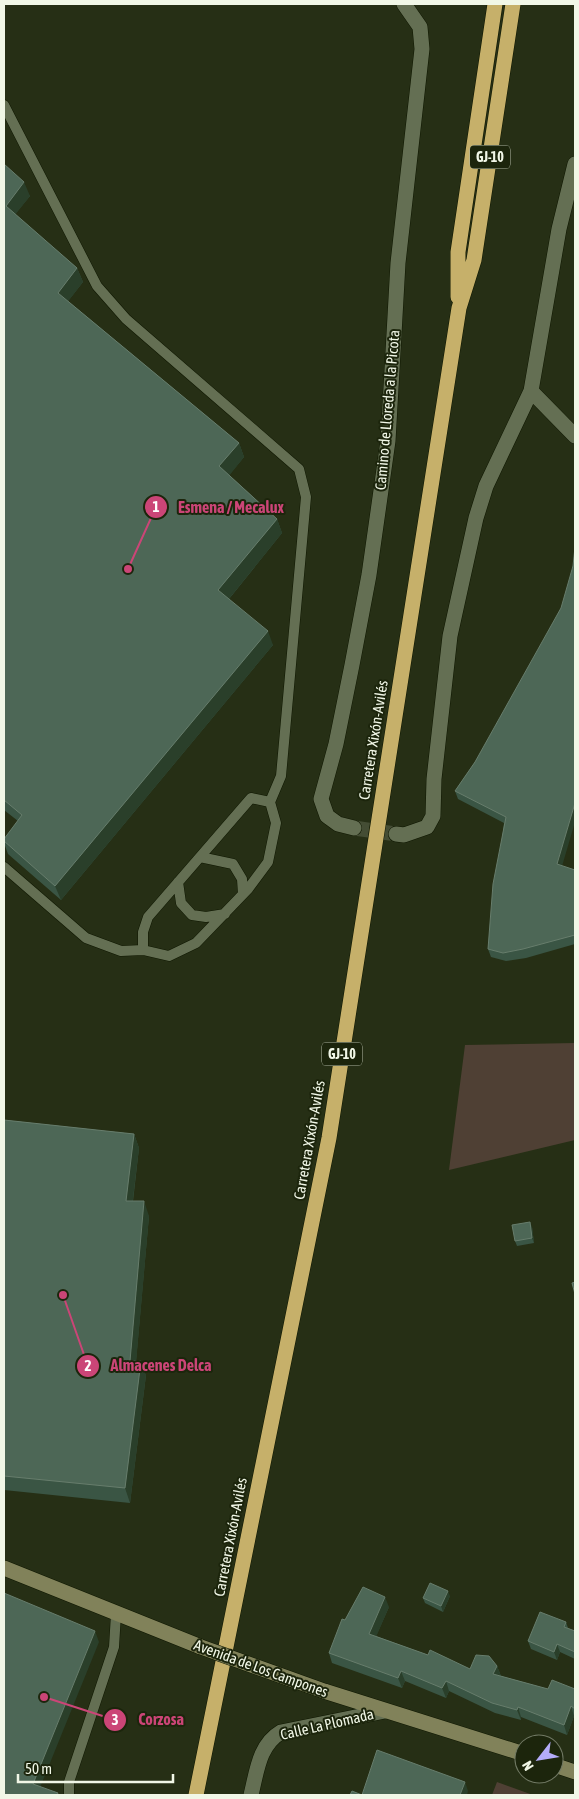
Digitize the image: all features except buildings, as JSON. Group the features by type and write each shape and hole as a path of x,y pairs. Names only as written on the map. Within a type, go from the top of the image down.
{"highway":[{"name":"GJ-10","path":"459,308 458,252 495,4"},
{"name":"GJ-10","path":"459,308 474,260 513,4"},
{"name":"Carretera Xixón-Avilés","path":"196,1795 328,1138 459,308"}],"street":[{"name":"Camino de Lloreda a la Picota","path":"354,828 338,824 327,816 321,798 336,744 369,575 388,441 398,263 422,49 420,27 404,4"},
{"path":"396,834 404,835 427,827 433,816 434,779 450,636 476,518 486,486 531,390 558,229 575,164"},
{"path":"531,390 575,436"},
{"name":"Avenida de Los Campones","path":"4,1568 201,1647 384,1711 514,1751"},
{"name":"Calle La Plomada","path":"251,1795 261,1754 270,1738 282,1732 342,1722 384,1711"}],"lane":[{"path":"4,105 97,286 126,319 299,469 306,497 280,776 270,802 276,823 268,862 244,894 196,943 169,956 143,950 121,951 86,938 4,866"},
{"path":"143,950 143,932 148,917 178,882 251,798 270,802"},
{"path":"200,857 233,864 242,879 244,894"},
{"path":"178,882 181,903 192,915 206,917 225,914"},
{"path":"69,1795 69,1782 114,1647 116,1614"}],"shaded area":[{"path":"575,1043 575,1140 449,1170 465,1045"},
{"path":"497,1782 533,1795 492,1795"}],"tunnel":[{"path":"354,828 396,834"}],"place":[{"name":"Esmena / Mecalux","path":"128,569"},
{"name":"Almacenes Delca","path":"63,1295"},
{"name":"Corzosa","path":"44,1697"}]}
